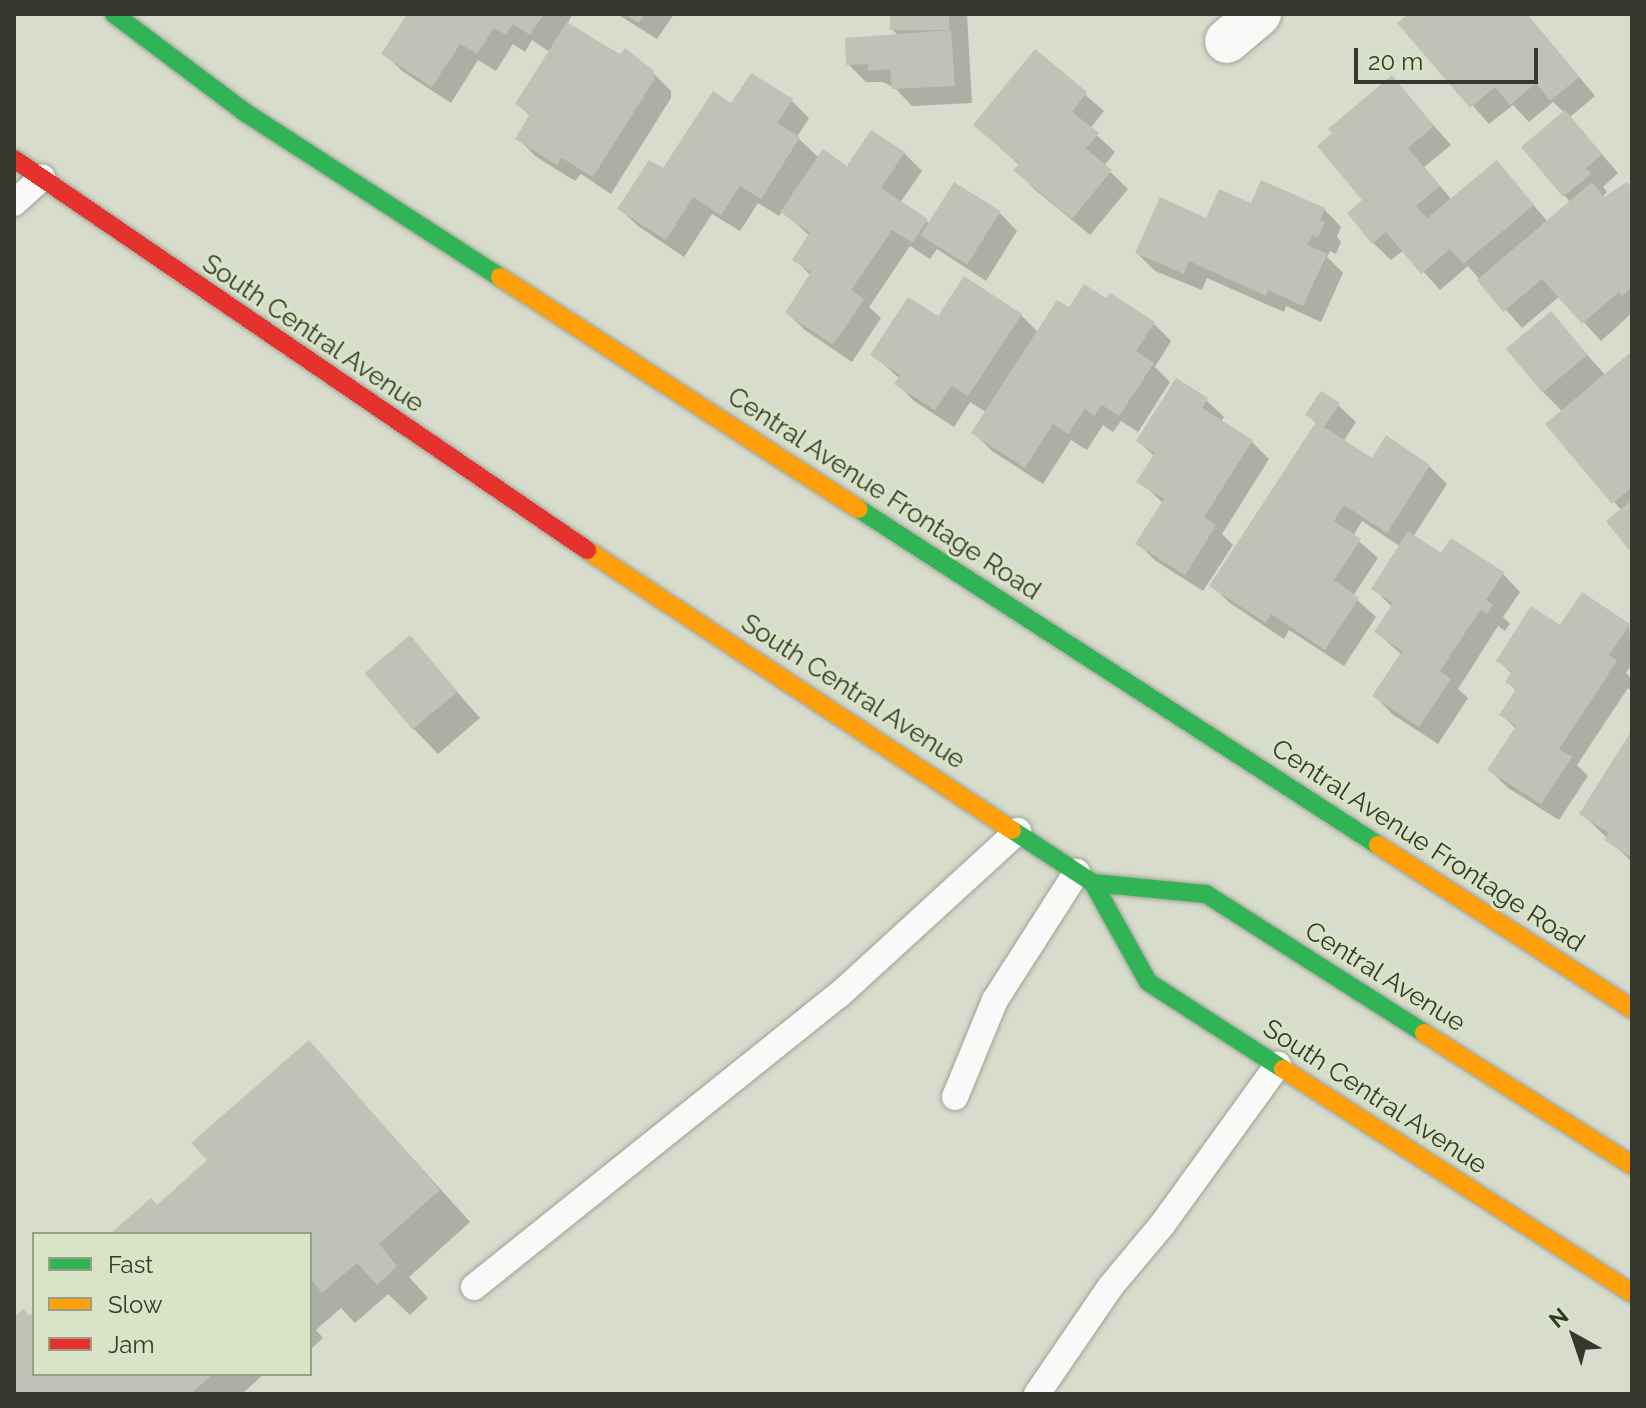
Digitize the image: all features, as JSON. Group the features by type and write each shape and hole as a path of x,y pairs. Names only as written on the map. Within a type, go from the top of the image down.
{"main road":[{"name":"Central Avenue Frontage Road","path":"114,14 243,111 1632,1009"},
{"name":"South Central Avenue","path":"14,159 501,493 1085,877 1148,982 1632,1293"},
{"name":"Central Avenue","path":"1085,877 1206,894 1632,1165"}],"lane":[{"path":"14,203 42,178"},
{"path":"474,1287 839,995 1018,831"},
{"path":"955,1097 995,1000 1085,877"},
{"path":"1037,1394 1111,1286 1162,1225 1278,1065"}],"building":[{"path":"407,14 544,14 530,35 513,24 506,35 494,28 477,54 460,44 432,87 381,54"},
{"path":"625,14 645,14 639,23"},
{"path":"890,14 949,14 949,30 890,30"},
{"path":"1408,14 1527,14 1579,77 1550,101 1536,83 1510,105 1495,87 1470,108 1397,23"},
{"path":"567,22 620,55 625,48 654,71 654,80 593,177 562,158 557,165 515,139 530,114 515,104"},
{"path":"951,30 955,86 892,89 890,69 868,71 868,64 846,65 845,38"},
{"path":"1035,49 1087,92 1072,112 1099,133 1086,149 1112,170 1072,219 1013,170 1019,164 973,125"},
{"path":"751,73 793,99 777,123 800,137 761,199 740,186 721,215 693,197 666,240 617,209 649,160 663,168 713,91 731,103"},
{"path":"1392,75 1434,126 1408,148 1440,186 1416,206 1427,218 1497,160 1534,205 1463,264 1450,249 1421,274 1386,232 1372,244 1347,213 1362,200 1317,146 1332,133 1328,129"},
{"path":"1565,110 1602,154 1586,168 1591,174 1563,197 1521,147"},
{"path":"871,130 905,152 881,188 928,219 912,243 892,230 851,290 864,299 833,345 785,313 811,272 792,260 810,232 780,212 823,149 847,166"},
{"path":"1261,180 1325,208 1320,220 1325,222 1318,238 1312,235 1307,245 1327,254 1303,306 1268,290 1266,296 1189,261 1184,274 1135,253 1160,197 1206,218 1219,189 1251,203"},
{"path":"954,182 1001,211 967,265 921,235"},
{"path":"1592,182 1604,197 1627,182 1632,188 1632,287 1622,296 1619,292 1582,324 1542,279 1503,312 1477,280"},
{"path":"964,276 1022,314 968,396 952,386 935,410 894,384 900,375 870,355 908,297 938,316"},
{"path":"1084,284 1106,298 1110,293 1155,322 1136,351 1154,363 1119,416 1102,405 1094,416 1085,409 1068,434 1053,424 1025,468 971,433 1057,300 1069,307"},
{"path":"1551,311 1588,355 1542,393 1506,349"},
{"path":"1632,351 1632,487 1612,504 1545,424"},
{"path":"1176,378 1208,398 1202,408 1253,440 1204,517 1216,525 1185,575 1135,544 1164,499 1136,482 1155,453 1136,441"},
{"path":"1321,391 1340,403 1324,427 1372,458 1386,435 1430,465 1387,533 1344,505 1334,521 1361,539 1334,580 1359,598 1325,650 1271,614 1266,623 1209,586 1316,422 1305,415"},
{"path":"1632,500 1632,554 1606,521"},
{"path":"1408,531 1441,553 1451,538 1504,572 1486,600 1493,605 1487,614 1480,610 1440,671 1451,679 1419,727 1372,696 1402,651 1374,632 1393,603 1371,589"},
{"path":"1582,592 1630,624 1609,655 1617,661 1559,749 1572,757 1541,804 1487,770 1516,726 1499,715 1516,689 1505,682 1512,671 1496,661 1531,606 1560,625"},
{"path":"410,635 458,692 412,730 365,673"},
{"path":"1632,730 1632,858 1604,840 1609,833 1579,814"},
{"path":"309,1040 440,1190 379,1244 397,1266 377,1285 357,1263 322,1293 312,1280 312,1232 112,1232 151,1198 157,1205 207,1160 191,1143"},
{"path":"23,1309 30,1316 32,1314 32,1376 211,1376 190,1394 14,1394 14,1317"}],"traffic: fast":[{"path":"114,14 243,111 500,277"},
{"path":"859,509 1378,845"},
{"path":"1012,830 1093,883 1148,982 1283,1069"},
{"path":"1093,883 1206,894 1424,1033"}],"traffic: slow":[{"path":"500,277 859,509"},
{"path":"587,550 1012,830"},
{"path":"1378,845 1632,1009"},
{"path":"1424,1033 1632,1165"},
{"path":"1283,1069 1632,1293"}],"traffic: jam":[{"path":"14,159 587,550"}]}
